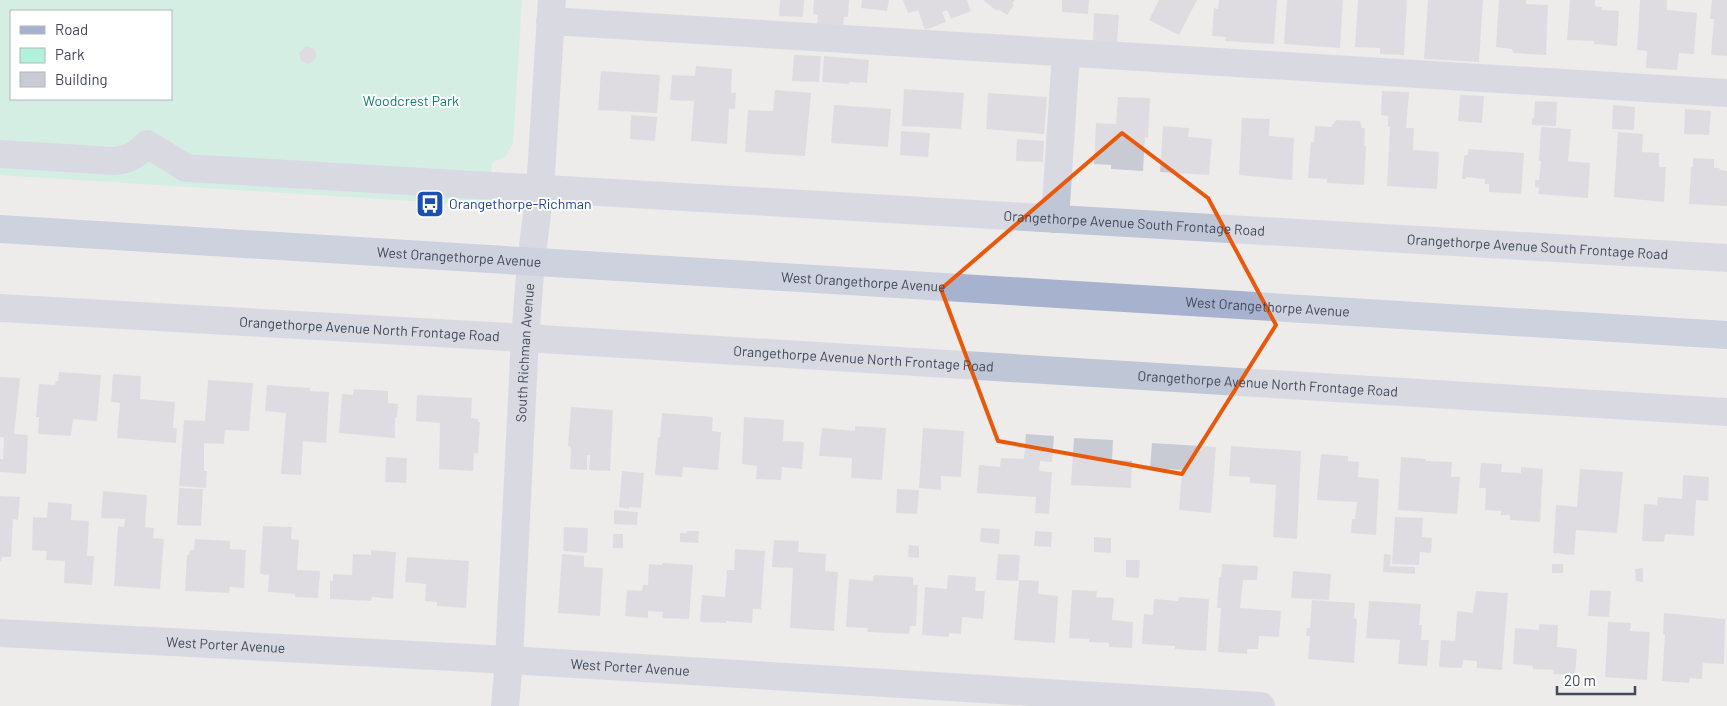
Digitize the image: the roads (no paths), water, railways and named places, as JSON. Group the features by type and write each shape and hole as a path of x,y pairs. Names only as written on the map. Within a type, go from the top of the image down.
{"main road":[{"name":"West Orangethorpe Avenue","path":"0,230 1727,335"}],"street":[{"path":"551,11 1066,53 1727,93"},
{"name":"South Richman Avenue","path":"505,706 525,338 531,262 540,190 551,11"},
{"path":"1055,219 1066,53"},
{"name":"Orangethorpe Avenue South Frontage Road","path":"0,154 114,161 125,160 134,156 147,144 186,168 1727,258"},
{"name":"Orangethorpe Avenue North Frontage Road","path":"0,308 525,338 1727,412"},
{"name":"West Porter Avenue","path":"0,633 509,660 1261,706"}],"place":[{"name":"Orangethorpe-Richman","path":"430,204"}],"park label":[{"name":"Woodcrest Park","path":"411,101"}]}
